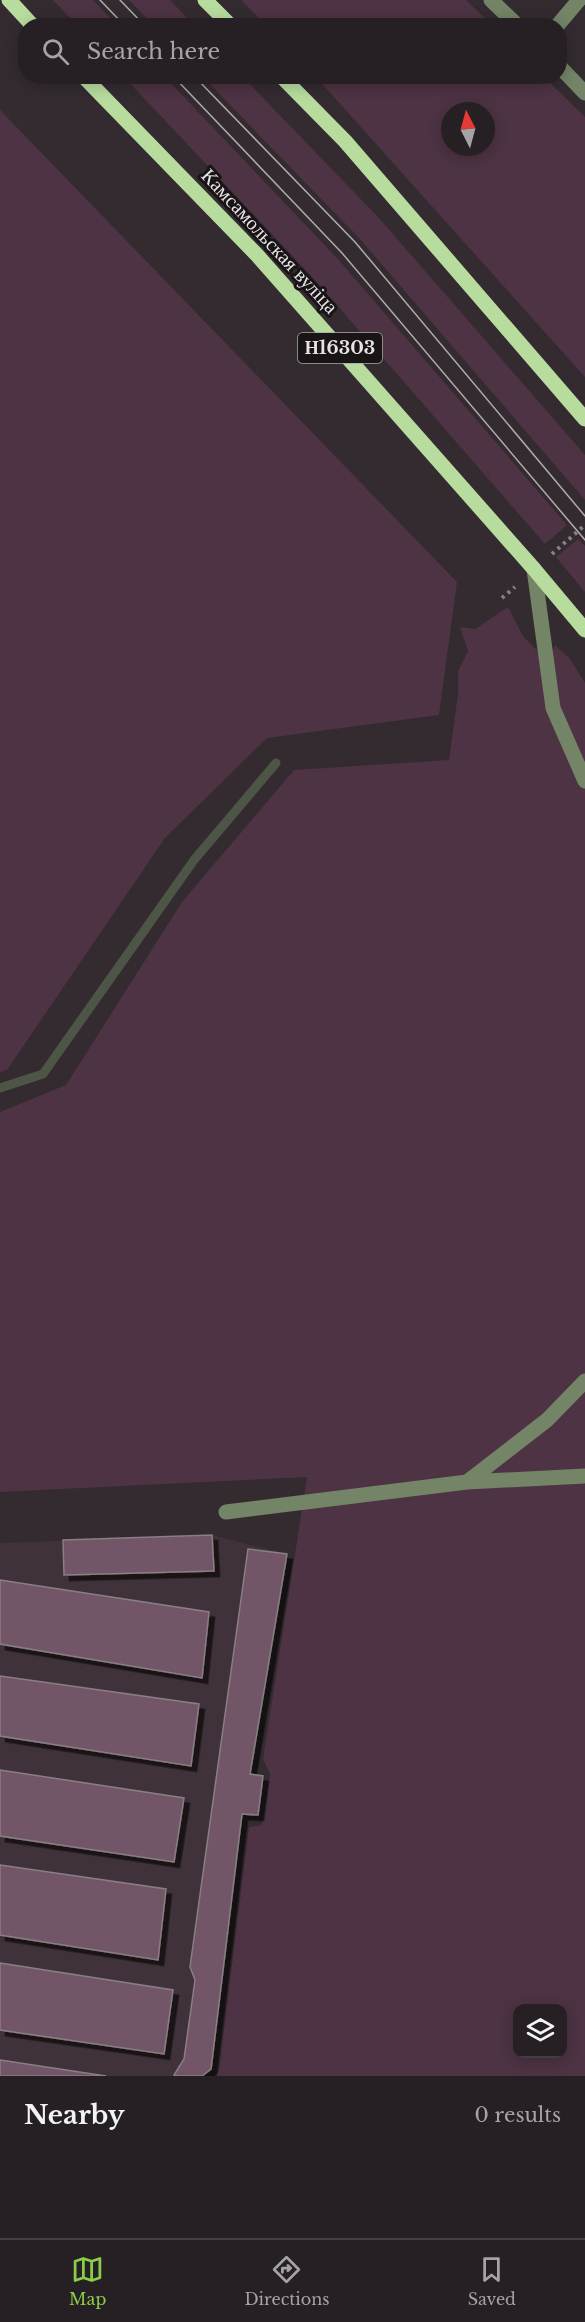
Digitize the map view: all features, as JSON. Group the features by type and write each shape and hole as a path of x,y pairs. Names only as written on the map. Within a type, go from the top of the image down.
{"main road":[{"path":"9,0 26,18"},
{"path":"205,0 223,18"},
{"name":"Камсамольская вуліца","path":"91,84 257,255 585,630"},
{"path":"289,84 345,141 585,419"}],"street":[{"path":"491,0 510,18"},
{"path":"564,18 579,0"},
{"path":"567,74 585,93"},
{"path":"534,569 553,708 585,781"},
{"path":"467,1482 547,1420 585,1381"},
{"path":"225,1512 467,1482 585,1476"}],"shaded area":[{"path":"53,0 93,0 110,18 70,18"},
{"path":"129,0 170,0 187,18 146,18"},
{"path":"241,0 466,0 485,18 259,18"},
{"path":"131,84 172,84 337,258 567,525 545,544 315,280"},
{"path":"210,84 250,84 379,218 585,455 585,500 359,238"},
{"path":"322,84 551,84 585,117 585,377"},
{"path":"0,110 457,582 439,715 267,738 165,838 7,1070 0,1072"},
{"path":"578,539 585,546 585,592 556,557"},
{"path":"508,607 523,636 548,662 555,645 570,659 585,683 585,2076 214,2076 219,2071 249,1827 262,1825 270,1774 263,1759 307,1477 0,1492 0,1112 66,1085 182,902 294,770 449,760 458,694 458,671 468,651 460,627 475,629"},
{"path":"212,1535 287,1554 250,1773 263,1776 258,1815 242,1814 211,2069 202,2076 0,2076 0,1543"}],"building":[{"path":"212,1535 214,1571 64,1575 63,1540"},
{"path":"248,1549 287,1554 250,1774 263,1776 258,1815 242,1814 211,2069 202,2076 177,2076 174,2075 184,2059 195,1980 190,1967"},
{"path":"0,1580 209,1612 202,1678 0,1644"},
{"path":"0,1676 199,1704 191,1766 0,1736"},
{"path":"0,1770 184,1798 174,1862 0,1836"},
{"path":"0,1865 166,1889 158,1960 0,1935"},
{"path":"0,1963 173,1990 164,2054 0,2030"},
{"path":"0,2060 106,2076 0,2076"}],"waterway":[{"path":"0,1088 43,1074 194,860 276,763"}],"tram line":[{"path":"100,0 117,18"},
{"path":"120,0 137,18"},
{"path":"181,84 342,253 585,540"},
{"path":"202,84 355,242 585,516"}]}
